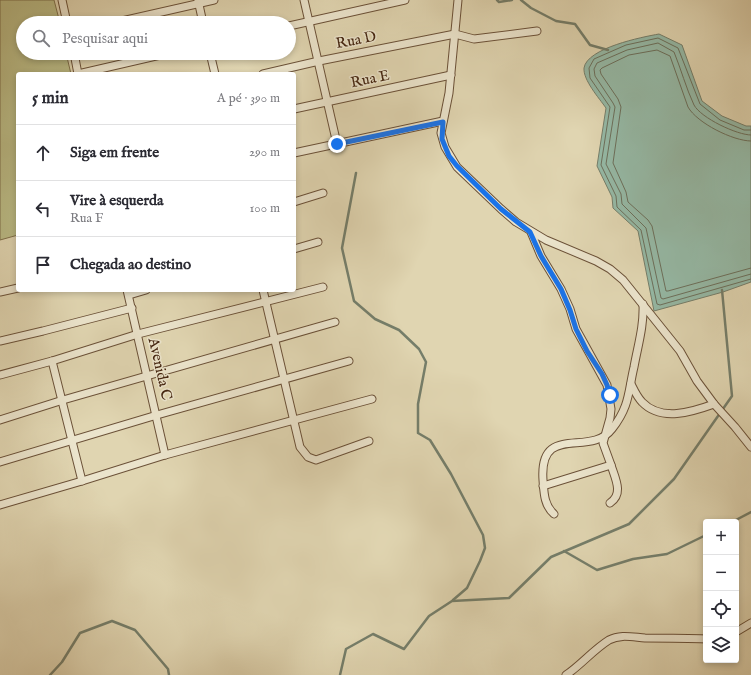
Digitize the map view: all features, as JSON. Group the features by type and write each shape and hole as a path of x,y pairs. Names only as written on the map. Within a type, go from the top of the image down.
{"street":[{"path":"62,0 65,16"},
{"path":"141,16 198,2 214,0"},
{"path":"304,0 337,144"},
{"path":"296,25 405,0"},
{"path":"458,0 451,75 443,122 442,139 449,156 457,166 501,209 530,232 596,261 610,269 623,280 680,351 697,381 714,404 751,446"},
{"path":"198,2 201,16"},
{"path":"455,34 474,39 537,31"},
{"name":"Rua D","path":"271,72 318,61 455,34"},
{"path":"75,60 78,72"},
{"path":"87,72 139,60"},
{"path":"212,60 215,72"},
{"name":"Rua E","path":"296,109 328,101 451,75"},
{"path":"296,153 443,122"},
{"path":"296,201 323,193"},
{"path":"530,232 541,256 561,289 576,329 607,385 611,408 608,430 604,437 603,444 618,490 614,500 610,503"},
{"path":"296,249 318,242"},
{"path":"0,375 52,361 138,334 323,287"},
{"path":"0,292 16,288"},
{"path":"264,292 300,447 308,457 316,460 369,441"},
{"name":"Avenida C","path":"128,293 165,455"},
{"path":"554,514 546,501 543,486 544,461 552,449 560,445 575,444 604,437 612,429 626,407 642,329 643,303"},
{"path":"0,340 43,331 132,308"},
{"path":"0,420 63,400 335,322"},
{"path":"52,361 63,400 82,481"},
{"path":"0,462 157,415 349,361"},
{"path":"631,384 641,401 653,410 662,413 678,413 714,404"},
{"path":"0,505 165,455 372,399"},
{"path":"543,486 610,465"},
{"path":"739,630 751,623"},
{"path":"566,675 602,645 615,637 625,636 703,639"}],"shaded area":[{"path":"0,0 54,0 58,16 16,16 16,60 68,60 71,72 16,72 16,236 0,240"}],"water":[{"path":"659,34 682,45 702,101 722,116 746,126 751,126 751,282 723,292 654,311 638,231 613,208 612,197 597,166 606,108 586,78 584,68 587,61 605,49 629,41"}],"waterway":[{"path":"497,0 499,2 512,0"},
{"path":"521,0 531,8 556,21 575,24 590,45 608,50"},
{"path":"356,173 342,248 354,301 375,319 399,330 419,349 426,362 418,404 418,433 430,440 451,474 483,535 485,548 480,561 467,588 453,600"},
{"path":"340,675 346,649 373,634 404,649 429,616 452,601 509,598 551,557 629,524 674,479 732,396 722,290"},
{"path":"738,519 751,512"},
{"path":"564,551 597,570 633,559 667,554 703,536"},
{"path":"50,675 62,662 80,633 112,621 135,630 168,669 169,675"}],"route":[{"path":"337,144 443,122 441,133 442,139 449,156 457,166 501,209 530,232 541,256 561,289 576,329 587,351 602,374 610,395"}]}
